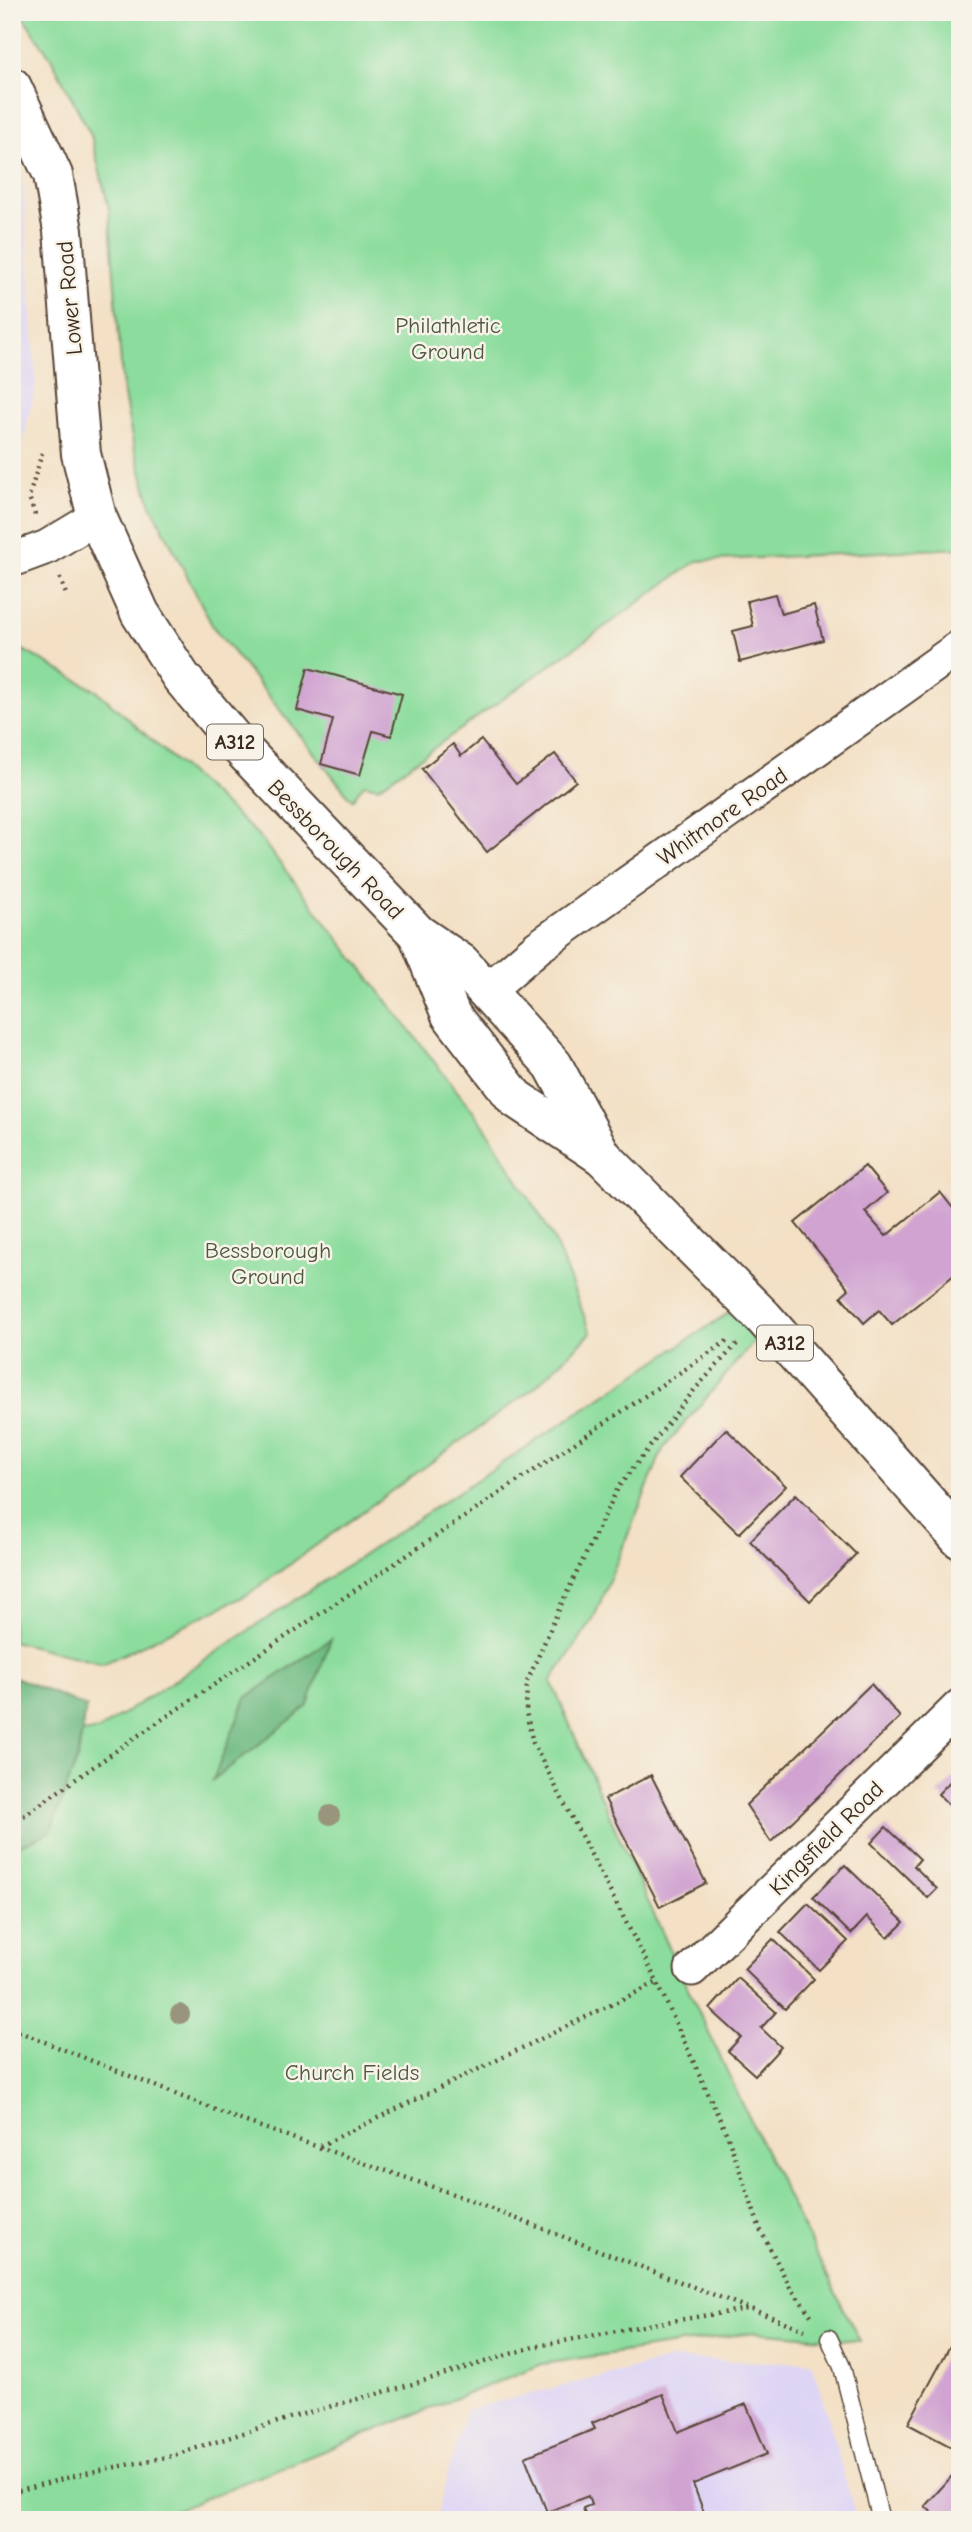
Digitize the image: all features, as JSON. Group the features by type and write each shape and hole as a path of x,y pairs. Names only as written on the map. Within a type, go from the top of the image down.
{"main road":[{"name":"Lower Road","path":"12,87 53,175 63,230 81,454 97,517"},
{"name":"Bessborough Road","path":"97,517 140,613 181,677 239,746 418,934 461,963 488,990 553,1065 602,1156"},
{"name":"Bessborough Road","path":"418,934 451,1015 515,1098 602,1156 763,1317 960,1539"}],"street":[{"path":"12,560 47,547 97,517"},
{"name":"Whitmore Road","path":"488,990 538,947 960,647"},
{"name":"Kingsfield Road","path":"692,1969 960,1706"}],"lane":[{"path":"829,2338 842,2367 881,2520"}],"path":[{"path":"12,1824 141,1733 763,1317"},
{"path":"763,1317 695,1389 619,1486 527,1682 526,1712 533,1743 657,1982 728,2137 760,2229 790,2287 829,2338"},
{"path":"320,2146 657,1982"},
{"path":"12,2029 239,2119 557,2233 748,2309 829,2338"},
{"path":"12,2492 86,2473 172,2456 299,2415 413,2385 533,2347 748,2309"}],"shaded area":[{"path":"12,166 23,186 36,383 19,461 12,474"},
{"path":"672,2359 812,2363 857,2520 435,2520 466,2410"}],"green space":[{"name":"Philathletic Ground","path":"20,12 960,12 960,548 697,561 379,787 364,784 352,800 213,627 151,505 134,448 123,390 109,209 91,135 51,58"},
{"name":"Bessborough Ground","path":"12,644 97,691 257,834 485,1127 552,1235 591,1333 533,1389 247,1595 103,1664 12,1641"},
{"name":"Church Fields","path":"733,1310 756,1339 663,1449 593,1620 551,1681 700,2013 778,2178 860,2341 755,2332 542,2364 150,2520 12,2520 12,1727 51,1738 99,1730"},
{"path":"331,1639 307,1707 213,1780 246,1698"},
{"path":"12,1676 86,1707 78,1757 50,1832 12,1849"}],"building":[{"path":"775,594 781,614 814,605 823,640 740,662 733,631 753,626 747,601"},
{"path":"308,668 402,694 391,736 373,731 360,775 321,764 333,720 297,710"},
{"path":"481,740 516,784 555,754 576,781 487,852 422,769 453,744 461,756"},
{"path":"865,1166 887,1193 865,1212 886,1236 940,1192 960,1217 960,1243 955,1247 960,1252 960,1270 892,1325 879,1310 864,1323 841,1296 849,1289 795,1223"},
{"path":"726,1429 786,1486 739,1534 680,1477"},
{"path":"796,1494 856,1554 810,1601 750,1541"},
{"path":"871,1684 900,1717 771,1842 746,1805"},
{"path":"960,1771 960,1816 938,1794"},
{"path":"651,1775 706,1883 660,1907 605,1799"},
{"path":"886,1827 920,1859 914,1866 937,1889 928,1898 871,1843"},
{"path":"845,1865 904,1922 888,1938 867,1917 851,1934 813,1897"},
{"path":"808,1903 848,1941 819,1970 780,1932"},
{"path":"773,1939 814,1979 785,2009 744,1969"},
{"path":"738,1978 776,2012 761,2028 781,2047 755,2075 728,2051 741,2037 710,2009"},
{"path":"952,2342 960,2346 960,2440 955,2449 908,2424"},
{"path":"663,2394 678,2432 746,2404 767,2454 693,2484 707,2520 587,2520 583,2508 591,2505 588,2496 547,2512 525,2457 595,2429 592,2423"},
{"path":"960,2467 960,2520 940,2520 925,2506"}]}
